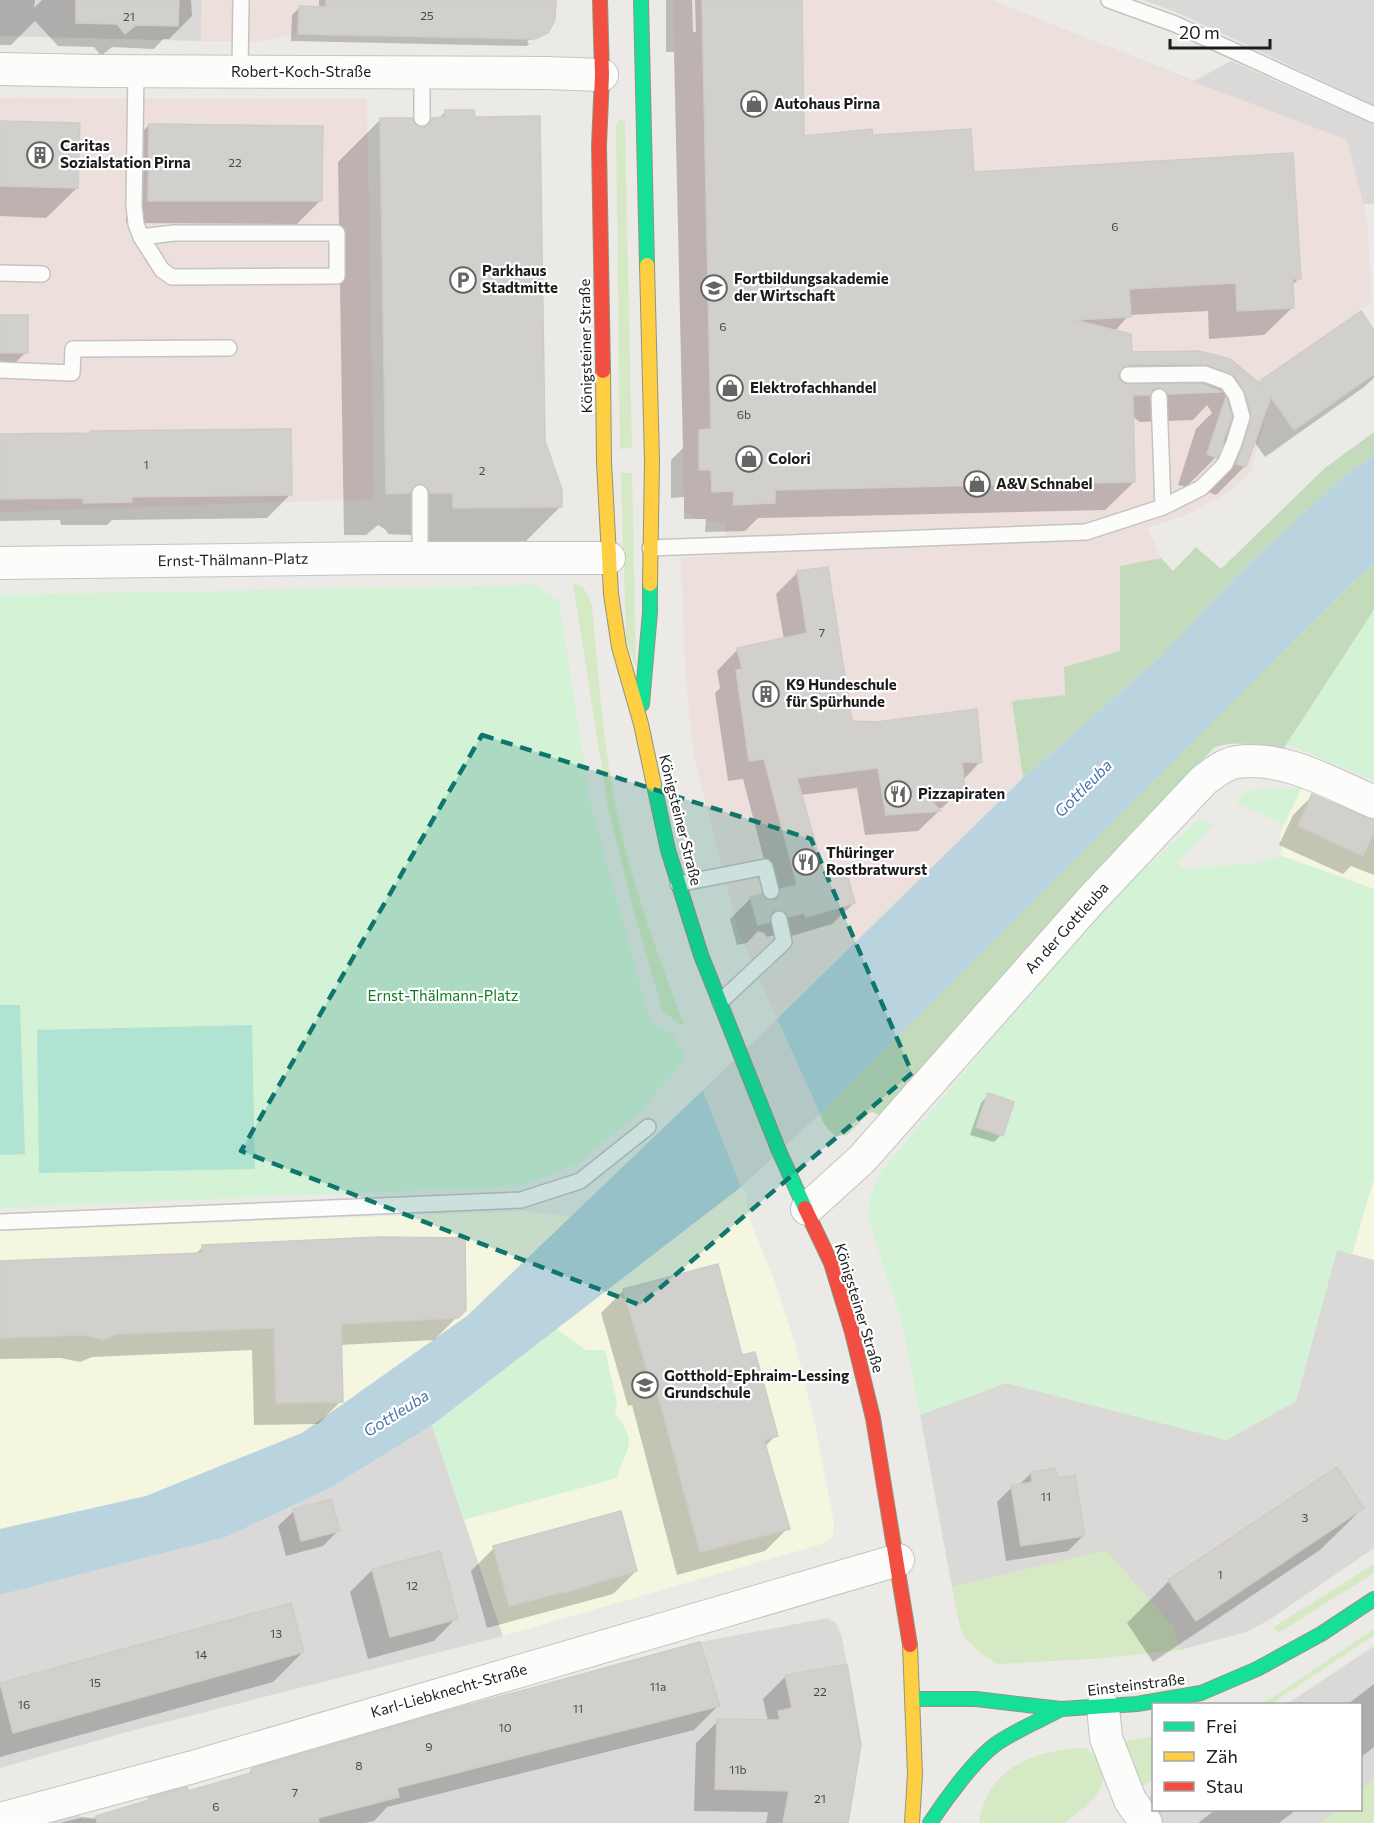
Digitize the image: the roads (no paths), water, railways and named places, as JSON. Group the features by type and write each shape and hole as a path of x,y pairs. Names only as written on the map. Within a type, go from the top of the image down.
{"main road":[{"name":"Königsteiner Straße","path":"600,0 622,75 650,373 650,612 641,724"},
{"name":"Königsteiner Straße","path":"641,0 599,157 604,462 609,558 619,647 641,724 668,850 701,955 779,1151 831,1263 852,1332 873,1418 911,1649 915,1774 912,1823"},
{"name":"Einsteinstraße","path":"914,1699 976,1699 1061,1709 1137,1704 1201,1693 1266,1664 1321,1634 1374,1599"},
{"path":"930,1823 946,1799 989,1750 999,1742 1061,1709"}],"street":[{"name":"Robert-Koch-Straße","path":"0,69 622,75"},
{"name":"Ernst-Thälmann-Platz","path":"0,563 560,556 609,558"},
{"name":"An der Gottleuba","path":"807,1209 862,1159 1092,899 1204,780 1221,768 1236,762 1261,762 1292,767 1374,802"},
{"name":"Karl-Liebknecht-Straße","path":"0,1819 193,1767 898,1560"},
{"path":"1104,1707 1106,1738 1130,1800 1146,1823"}],"lane":[{"path":"240,72 241,0"},
{"path":"1109,0 1175,24 1374,115"},
{"path":"136,71 134,206 136,224 141,237 162,270 172,276 337,276 337,233 174,233 141,237"},
{"path":"422,72 422,118"},
{"path":"0,273 42,274"},
{"path":"0,370 72,373 73,349 229,348"},
{"path":"650,548 1086,532 1163,507 1201,488 1225,464 1242,417 1236,395 1227,382 1205,374 1128,375"},
{"path":"1159,397 1163,507"},
{"path":"420,493 420,559"},
{"path":"678,884 765,867 771,891"},
{"path":"720,1002 784,942 778,919"},
{"path":"0,1222 521,1200 580,1181 648,1127"}],"water":[{"name":"Gottleuba","path":"1374,455 1374,564 1354,581 820,1114 777,1019 1023,778 1160,657 1243,569 1344,476"},
{"name":"Gottleuba","path":"703,1090 741,1187 432,1425 330,1488 226,1537 0,1595 0,1529 146,1496 302,1433 467,1316"}],"place":[{"name":"Autohaus Pirna","path":"754,104"},
{"name":"Caritas Sozialstation Pirna","path":"40,155"},
{"name":"Parkhaus Stadtmitte","path":"463,280"},
{"name":"Fortbildungsakademie der Wirtschaft","path":"714,288"},
{"name":"Elektrofachhandel","path":"730,388"},
{"name":"Colori","path":"749,459"},
{"name":"A&V Schnabel","path":"977,484"},
{"name":"K9 Hundeschule für Spürhunde","path":"766,694"},
{"name":"Pizzapiraten","path":"898,794"},
{"name":"Thüringer Rostbratwurst","path":"806,862"},
{"name":"Gotthold-Ephraim-Lessing Grundschule","path":"645,1385"}]}
